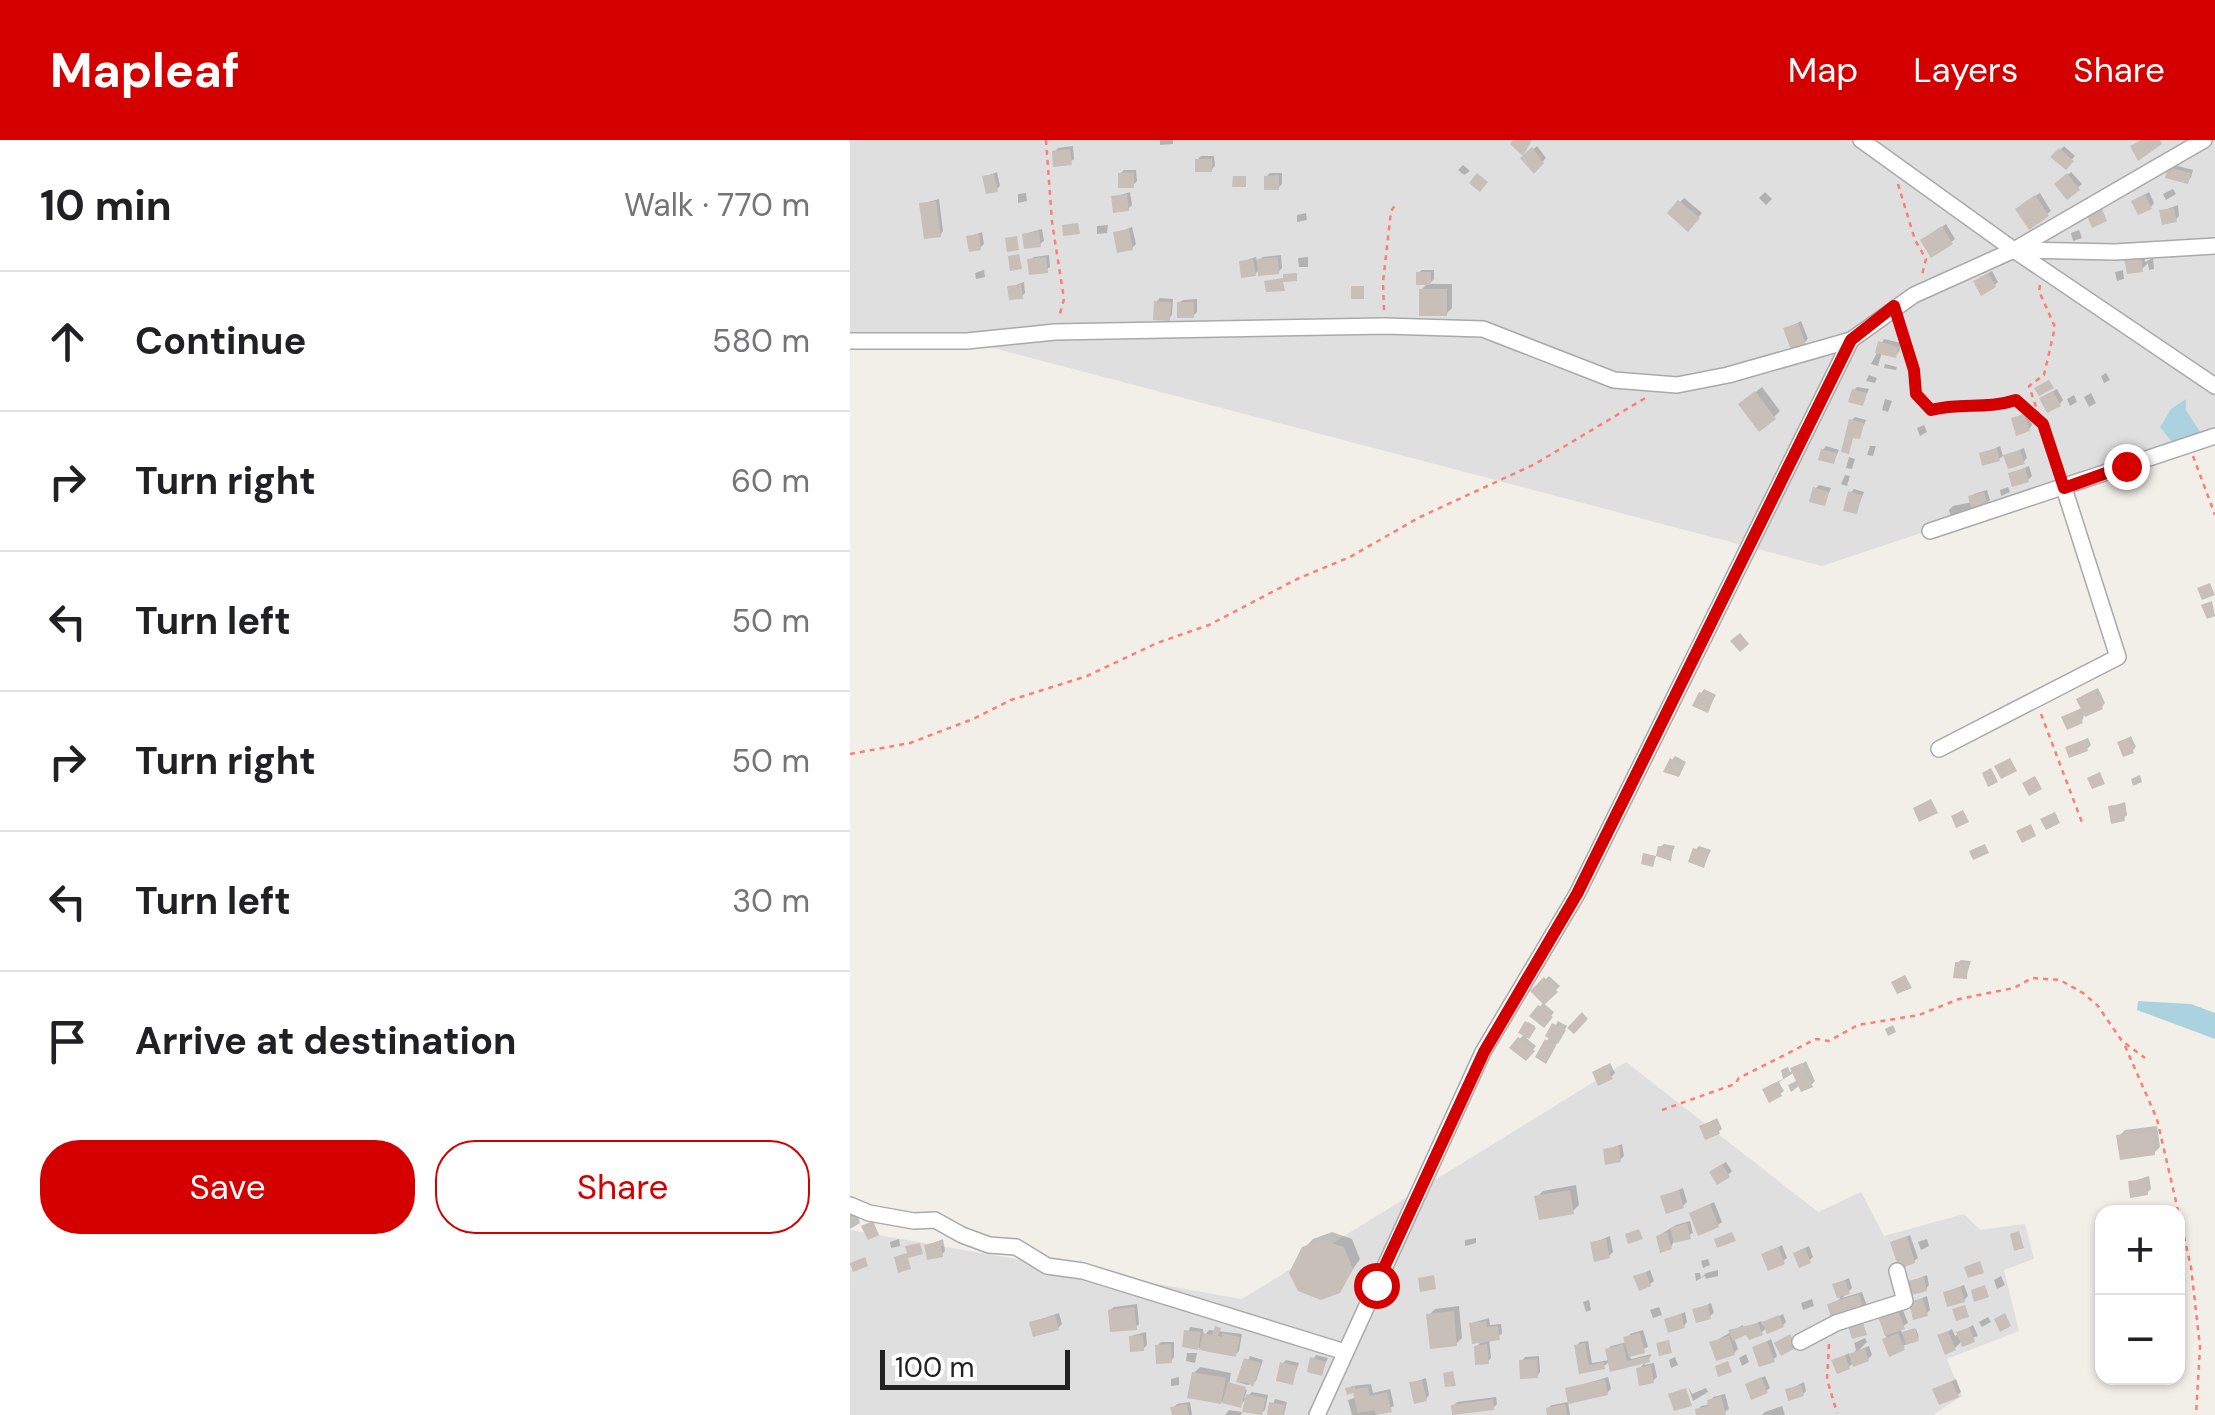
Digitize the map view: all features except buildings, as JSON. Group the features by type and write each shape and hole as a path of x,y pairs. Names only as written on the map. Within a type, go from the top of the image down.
{"street":[{"path":"1861,140 2014,250 2215,386"},
{"path":"850,342 967,342 1055,332 1385,326 1483,329 1614,380 1677,385 1728,375 1851,340 1894,306 2014,250 2204,140"},
{"path":"2014,250 2115,252 2215,246"},
{"path":"1316,1415 1484,1052 1577,894 1851,340"},
{"path":"1930,531 2215,436"},
{"path":"1939,749 2118,657 2064,488"},
{"path":"850,1205 914,1222 935,1220 962,1236 1016,1247 1047,1266 1083,1271 1345,1352"},
{"path":"1800,1342 1836,1323 1905,1301 1897,1271"}],"path":[{"path":"1046,140 1052,222 1064,299 1055,332"},
{"path":"1891,162 1915,240 1926,259 1920,279"},
{"path":"1385,326 1383,282 1391,211 1397,203"},
{"path":"2043,269 2039,292 2055,327 2044,375 2029,386 2064,488"},
{"path":"1894,306 1914,370 1916,394 1931,410 1952,404 1992,407 2016,400 2043,424"},
{"path":"850,754 910,743 973,720 1011,700 1088,676 1209,625 1297,579 1350,557 1420,516 1535,464 1650,396"},
{"path":"2190,445 2215,515"},
{"path":"2036,702 2083,825"},
{"path":"1662,1110 1735,1084 1739,1078 1816,1039 1829,1041 1858,1025 1919,1015 1959,999 2014,988 2032,978 2060,980 2083,992 2122,1040 2158,1119 2191,1267 2200,1347 2196,1415"},
{"path":"2122,1040 2145,1058"},
{"path":"1836,1323 1828,1348 1827,1379 1837,1413"}],"shaded area":[{"path":"850,140 2215,140 2215,435 1822,566 967,341 850,350"},
{"path":"1626,1062 1818,1212 1861,1192 1884,1236 1964,1214 1980,1230 2025,1224 2034,1259 2004,1270 2019,1331 1947,1359 1962,1396 1933,1415 850,1415 850,1230 1242,1299"}],"water":[{"path":"2186,399 2186,410 2200,432 2194,438 2172,442 2160,427 2171,409"},
{"path":"2138,1001 2191,1004 2215,1013 2215,1039 2137,1010"}],"route":[{"path":"1376,1285 1484,1052 1577,894 1851,340 1894,306 1914,370 1916,394 1931,410 1952,404 1992,407 2016,400 2043,424 2064,488 2126,466"}]}
